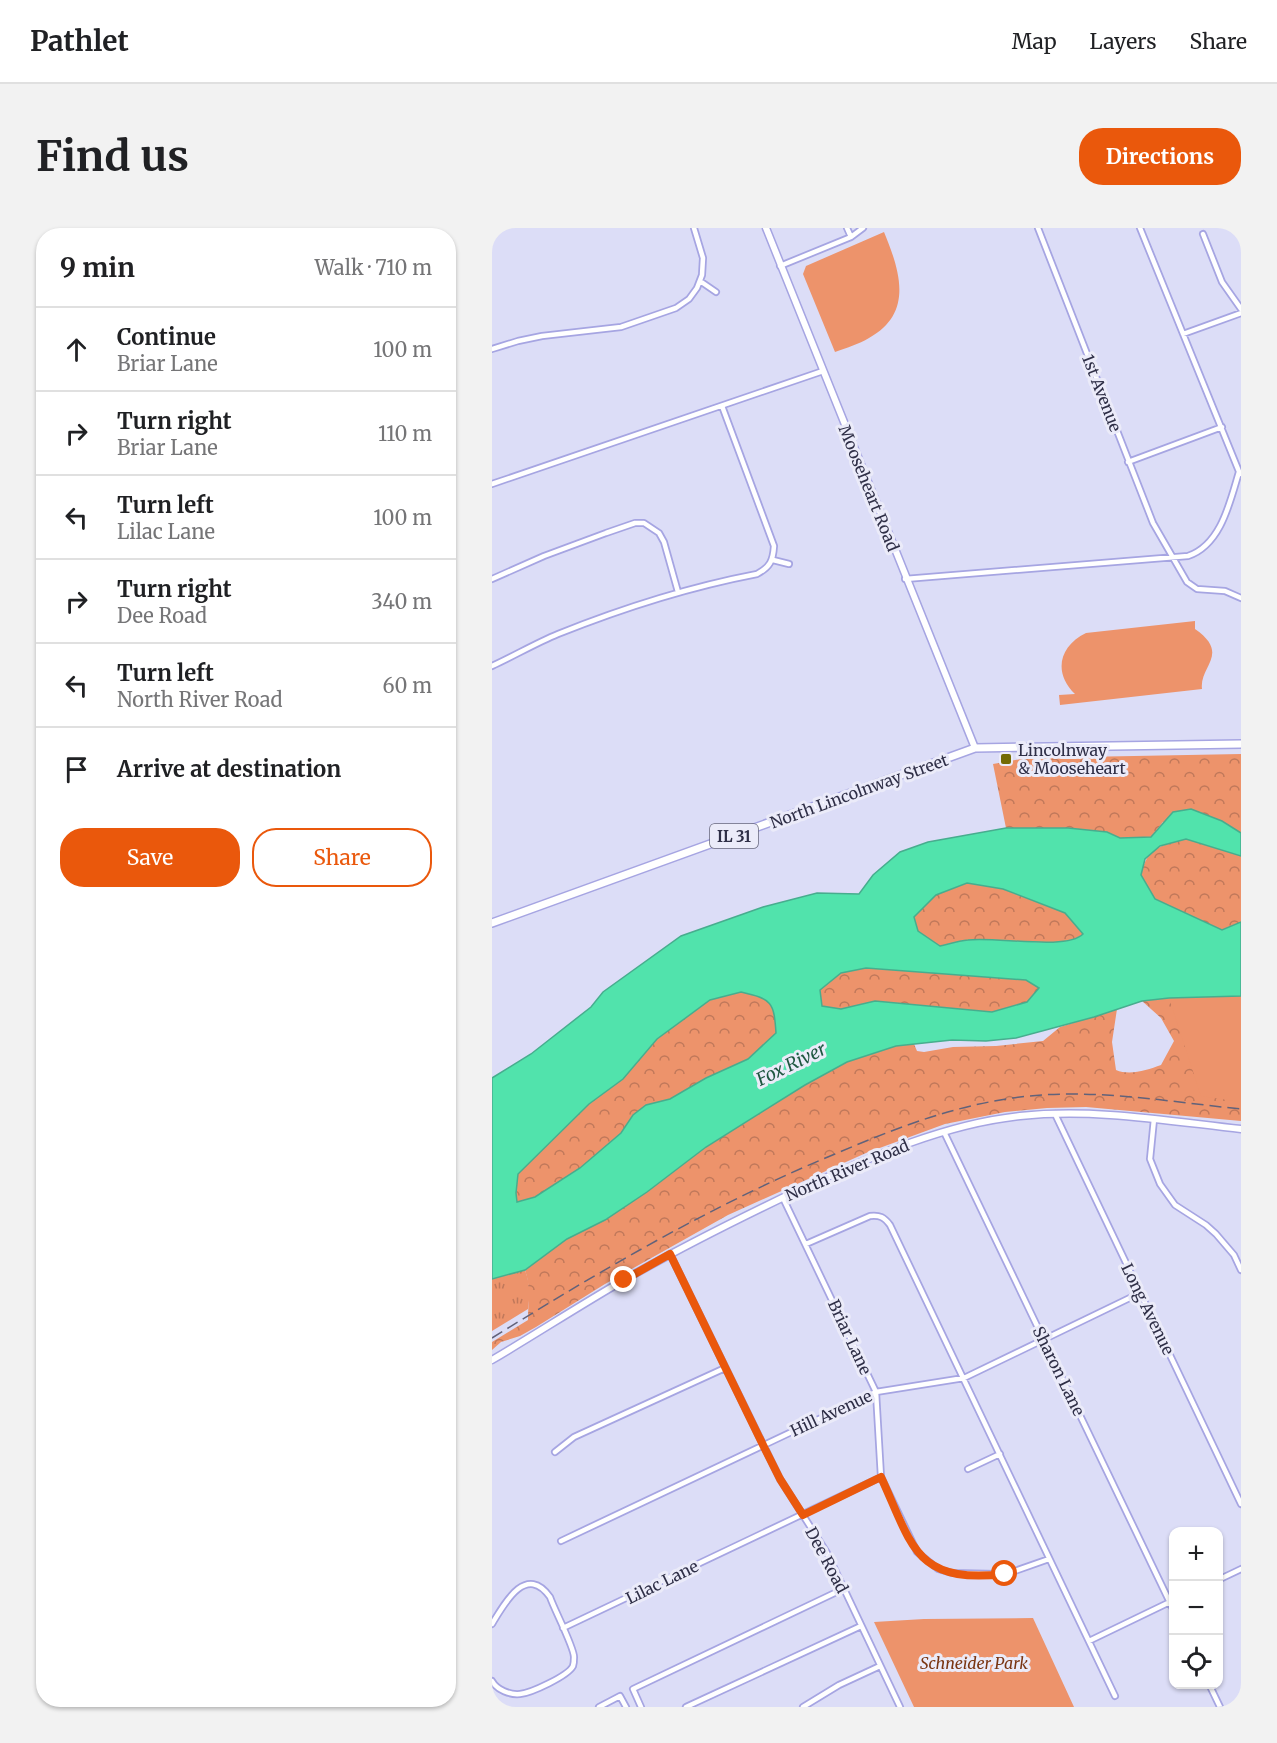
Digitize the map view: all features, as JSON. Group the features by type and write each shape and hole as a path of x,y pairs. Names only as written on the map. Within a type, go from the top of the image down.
{"main road":[{"name":"Mooseheart Road","path":"766,228 905,579 975,748"},
{"name":"North Lincolnway Street","path":"492,923 975,748 1241,744"},
{"name":"North River Road","path":"492,1360 599,1294 670,1254 783,1198 882,1154 944,1132 1002,1118 1055,1114 1098,1114 1241,1129"}],"street":[{"path":"492,349 542,336 621,327 676,308 689,299 700,281 703,258 694,228"},
{"path":"847,228 851,237"},
{"path":"780,266 851,237 863,228"},
{"name":"1st Avenue","path":"1038,228 1153,522 1187,582 1197,589 1225,591 1241,598"},
{"path":"905,579 1188,555 1199,552 1218,531 1229,508 1240,474 1140,228"},
{"path":"1203,234 1222,282 1241,309"},
{"path":"700,281 716,292"},
{"path":"1183,334 1241,313"},
{"path":"492,484 823,371"},
{"path":"492,666 556,634 631,606 678,592 757,574 768,568 773,560 774,546 722,406"},
{"path":"1128,462 1222,427"},
{"path":"492,579 575,544 634,523 644,523 659,533 664,542 678,592"},
{"path":"773,560 789,564"},
{"name":"Long Avenue","path":"1055,1114 1241,1504"},
{"path":"1154,1119 1150,1159 1160,1184 1175,1205 1216,1234 1234,1255 1241,1269"},
{"name":"Sharon Lane","path":"944,1132 1169,1597"},
{"name":"Briar Lane","path":"783,1198 876,1392 881,1477 911,1542 924,1560 938,1569 952,1573 997,1574 1022,1570 1049,1559"},
{"path":"806,1244 870,1216 878,1215 885,1218 890,1225 1115,1696"},
{"name":"Dee Road","path":"670,1254 780,1479 827,1553 900,1707"},
{"name":"Hill Avenue","path":"561,1541 876,1392 964,1378 1140,1293"},
{"path":"555,1452 574,1437 725,1368"},
{"path":"968,1469 1000,1454"},
{"name":"Lilac Lane","path":"563,1628 881,1477"},
{"path":"1223,1578 1241,1569"},
{"path":"492,1624 511,1594 523,1586 532,1584 544,1590 574,1654 572,1667 563,1676 520,1694 507,1693 494,1685 492,1681"},
{"path":"641,1707 633,1689 843,1590"},
{"path":"1089,1641 1169,1602"},
{"path":"686,1707 861,1626"},
{"path":"803,1707 839,1685 880,1666"},
{"path":"1211,1689 1220,1707"},
{"path":"599,1707 620,1696 626,1707"}],"green space":[{"path":"884,232 898,276 898,304 893,316 883,328 865,340 835,352 803,274 806,266"},
{"path":"1195,621 1195,629 1206,638 1212,653 1202,681 1202,689 1060,705 1059,695 1075,694 1064,677 1062,661 1065,652 1077,638 1086,633"},
{"path":"1241,754 1241,833 1222,821 1163,822 1151,837 1120,838 1107,832 1068,828 1006,828 993,764 1027,758"},
{"path":"1186,839 1241,856 1241,922 1222,930 1155,899 1141,875 1147,859 1156,849"},
{"path":"967,883 1003,889 1065,913 1083,934 1061,942 980,939 940,946 918,931 914,917 936,895"},
{"path":"866,968 1026,980 1040,988 1027,1002 992,1012 875,1001 841,1009 822,1006 820,990 841,973"},
{"path":"741,992 760,997 770,1003 777,1033 748,1059 706,1078 670,1099 646,1105 633,1115 621,1133 580,1168 535,1197 517,1203 518,1174 589,1104 623,1079 657,1039 710,1000"},
{"path":"1241,996 1241,1121 1086,1107 1005,1112 945,1124 866,1153 728,1215 605,1284 520,1336 501,1342 492,1350 492,1342 528,1320 529,1289 525,1270 567,1239 605,1220 647,1192 706,1147 805,1085 847,1062 896,1046 914,1044 917,1051 924,1052 953,1047 996,1046 1043,1041 1060,1027 1117,1009 1112,1042 1116,1070 1138,1072 1161,1065 1174,1041 1161,1018 1142,1001"},
{"path":"1241,996 1241,1102 1201,1096 1169,998"},
{"path":"525,1270 529,1289 528,1309 492,1331 492,1279"},
{"name":"Schneider Park","path":"1033,1618 1074,1707 914,1707 874,1622 924,1619"}],"water":[{"name":"Fox River","path":"1191,809 1222,821 1241,833 1241,856 1186,839 1160,846 1145,859 1141,875 1155,899 1222,930 1241,922 1241,996 1142,1001 1094,1017 1016,1038 986,1041 952,1040 896,1046 847,1062 805,1085 706,1147 647,1192 605,1220 567,1239 525,1270 492,1279 492,1078 531,1054 591,1007 603,992 681,936 763,907 817,893 859,894 873,875 900,852 928,842 1006,828 1068,828 1107,832 1120,838 1151,837 1173,812","holes":["967,883 1003,889 1065,913 1083,934 1062,942 980,939 940,946 918,931 914,917 936,895","866,968 1026,980 1039,988 1027,1002 992,1012 875,1001 841,1009 822,1006 820,990 841,973","741,992 759,997 772,1008 776,1033 748,1059 706,1078 670,1099 646,1105 633,1115 621,1133 580,1168 535,1197 517,1202 518,1174 589,1104 623,1079 657,1039 710,1000"]}],"railway":[{"path":"492,1338 617,1263 746,1194 882,1135 954,1110 1003,1099 1055,1094 1135,1097 1241,1109"}],"place":[{"name":"Lincolnway & Mooseheart","path":"1006,759"}],"route":[{"path":"624,1280 670,1254 780,1479 803,1515 881,1477 911,1542 924,1560 945,1572 1005,1574"}]}
